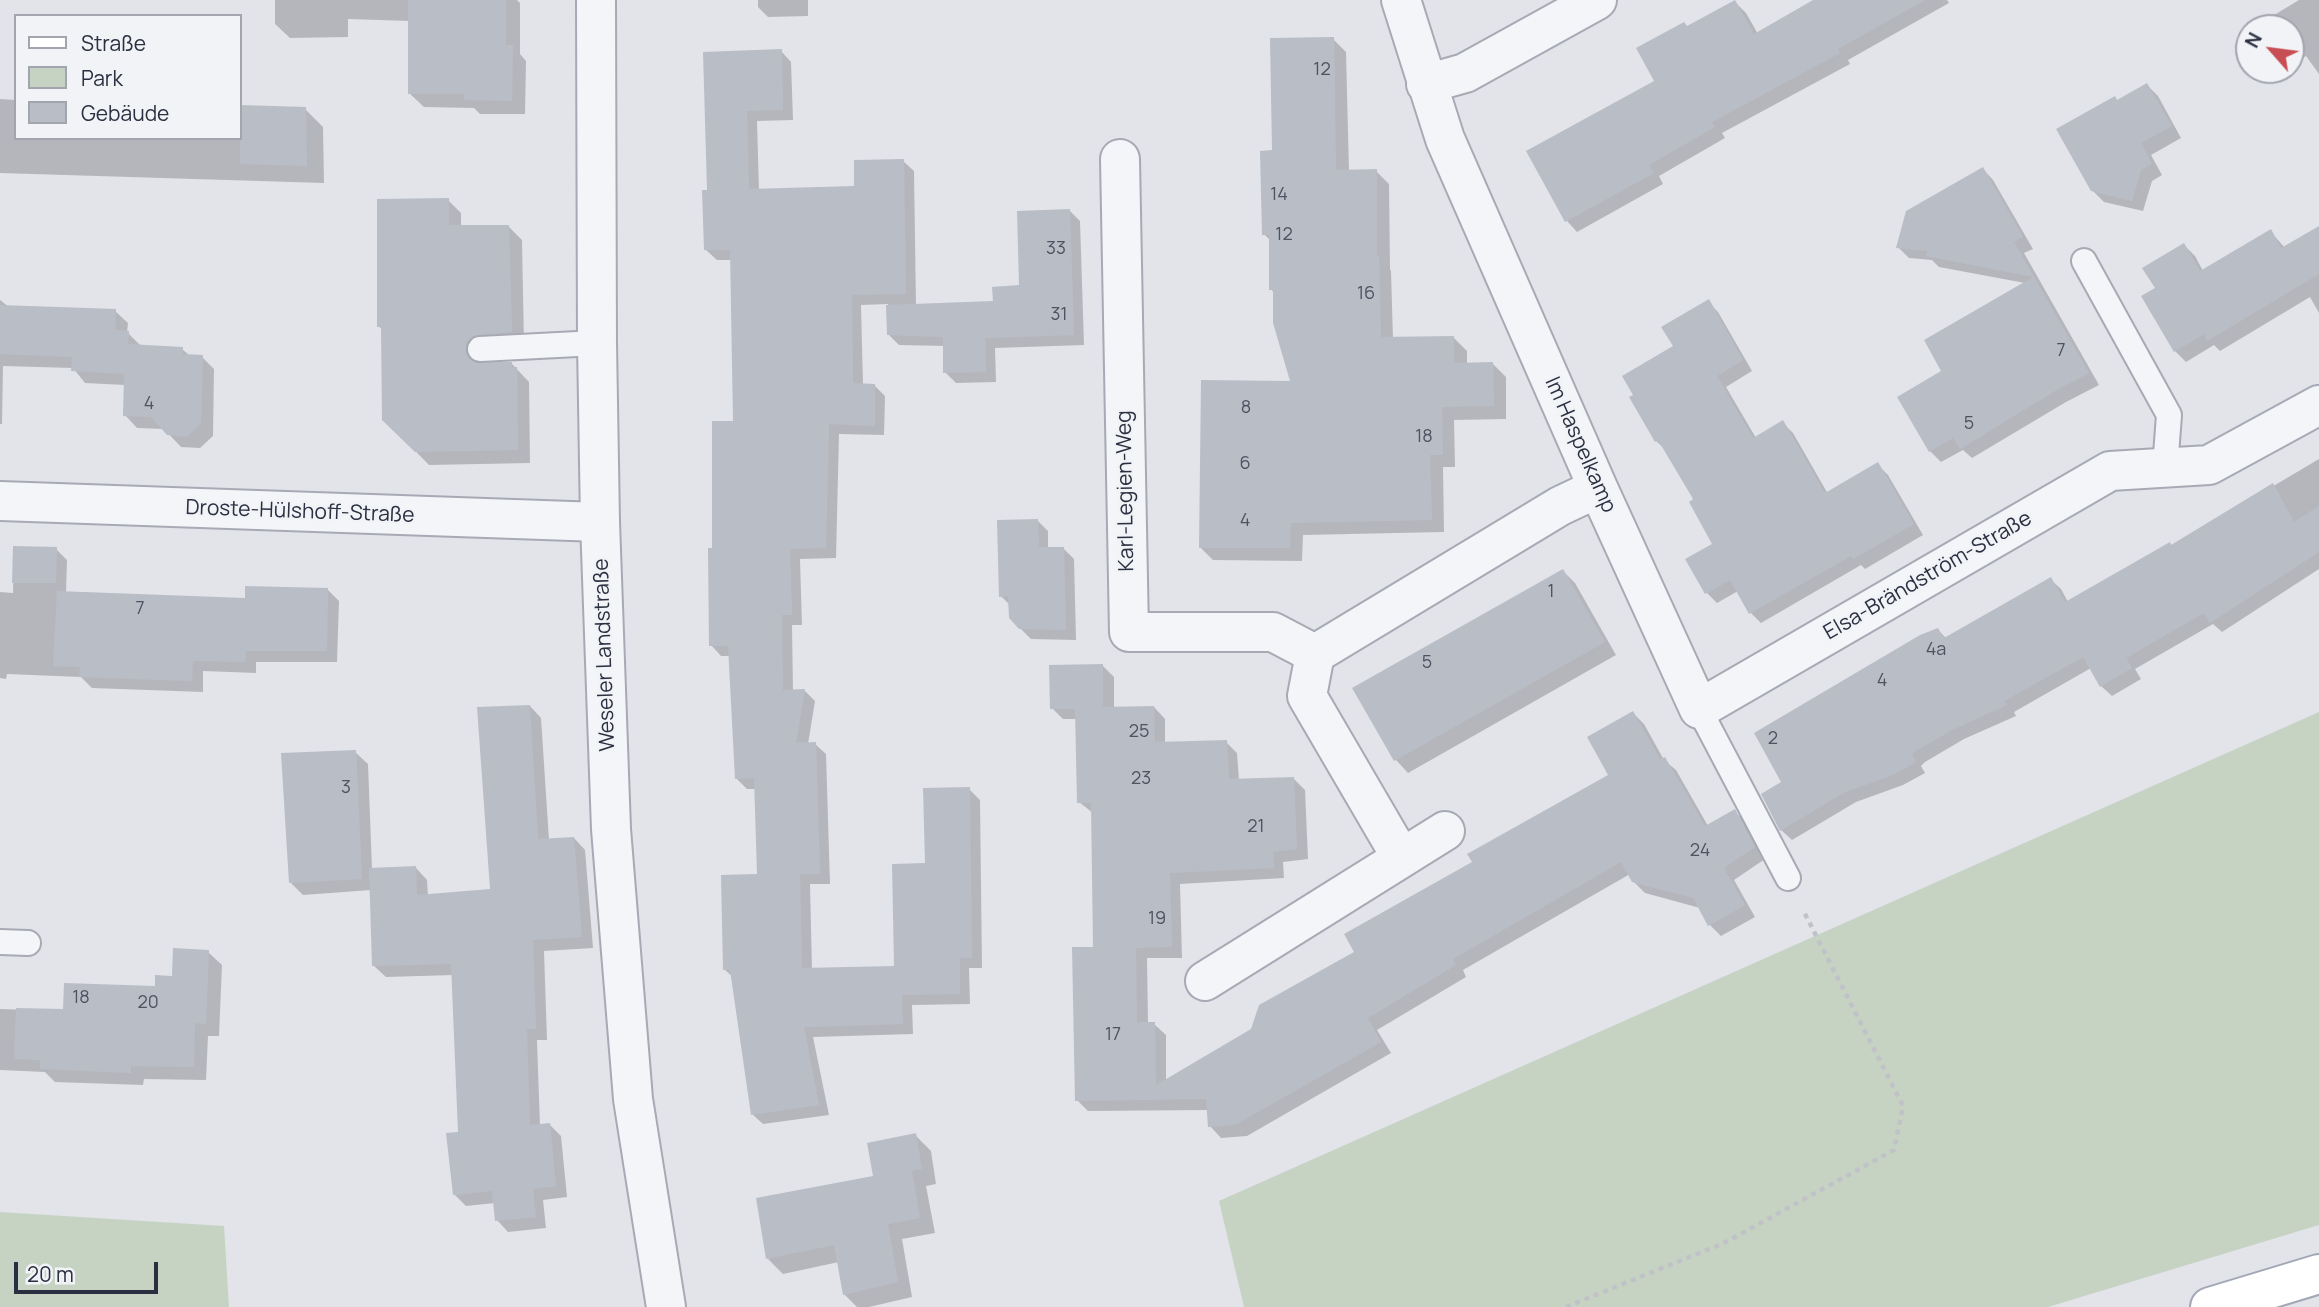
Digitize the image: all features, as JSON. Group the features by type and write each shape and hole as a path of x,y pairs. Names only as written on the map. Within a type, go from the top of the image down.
{"main road":[{"path":"2210,1307 2319,1274"}],"street":[{"name":"Weseler Landstraße","path":"596,0 600,522 611,840 633,1099 666,1307"},
{"name":"Im Haspelkamp","path":"1401,0 1445,139 1598,488 1699,709"},
{"path":"1426,84 1465,73 1597,0"},
{"name":"Karl-Legien-Weg","path":"1120,159 1129,632 1273,632 1315,654"},
{"name":"Elsa-Brändström-Straße","path":"1699,709 2110,471 2209,465 2319,405"},
{"path":"1401,857 1307,696 1315,654 1560,506 1598,488"},
{"name":"Droste-Hülshoff-Straße","path":"0,500 600,522"},
{"path":"1205,981 1445,831"}],"lane":[{"path":"2084,261 2169,415 2165,468"},
{"path":"480,349 597,342"},
{"name":"Im Haspelkamp","path":"1699,709 1788,878"},
{"path":"0,942 28,943"}],"path":[{"path":"1566,1307 1724,1243 1894,1150 1903,1106 1788,878"}],"green space":[{"path":"2319,712 2319,1225 2048,1307 1244,1307 1219,1201"},
{"path":"0,1212 224,1226 229,1307 0,1307"}],"building":[{"path":"408,0 506,0 506,45 513,45 512,101 464,100 465,94 408,94"},
{"path":"1735,0 1754,34 1813,0 1925,0 1838,49 1840,53 1712,122 1715,127 1649,165 1654,173 1565,222 1526,151 1654,81 1636,48 1684,22 1687,26"},
{"path":"1334,37 1336,170 1377,169 1381,337 1454,336 1454,363 1493,362 1494,406 1442,407 1443,455 1430,455 1432,520 1291,523 1290,548 1199,548 1201,380 1290,381 1273,323 1273,290 1269,290 1269,235 1262,235 1260,151 1272,150 1270,38"},
{"path":"782,49 783,110 747,111 749,189 854,186 854,160 904,159 906,294 852,295 853,383 875,384 875,426 829,424 826,548 790,549 792,615 782,615 783,690 805,689 796,743 816,742 820,874 800,874 802,968 894,966 892,864 925,863 923,788 970,787 972,958 960,958 960,994 902,995 903,1024 804,1027 819,1105 751,1115 730,970 723,970 721,875 757,874 754,778 735,779 728,646 709,646 708,548 712,548 712,421 733,421 730,250 704,250 702,190 707,190 703,52"},
{"path":"2147,83 2172,126 2141,143 2152,164 2141,170 2132,201 2091,191 2056,129 2115,96 2117,100"},
{"path":"242,105 306,107 307,166 240,164"},
{"path":"1983,167 2023,237 2014,242 2089,373 1960,449 1953,438 1929,452 1897,397 1941,371 1924,340 2033,277 1926,256 1927,251 1896,248 1906,211"},
{"path":"449,198 449,225 509,225 512,332 473,336 465,349 467,356 474,362 512,362 512,367 517,367 518,450 415,452 382,420 381,327 377,327 377,199"},
{"path":"1070,209 1074,335 985,338 986,372 943,373 943,337 887,335 886,305 993,301 992,287 1019,285 1017,211"},
{"path":"2319,226 2319,274 2207,341 2204,334 2174,352 2141,296 2155,288 2142,268 2184,243 2200,271 2271,229 2281,248"},
{"path":"1709,299 1743,360 1717,376 1753,438 1783,420 1825,493 1878,462 1914,524 1749,614 1730,580 1705,594 1685,559 1712,544 1689,502 1693,499 1629,397 1633,395 1622,376 1673,346 1661,327"},
{"path":"0,305 116,309 115,330 129,331 128,344 183,347 183,354 203,355 201,423 187,437 167,435 151,417 123,416 124,374 71,371 72,357 0,354"},
{"path":"2273,483 2294,522 2319,506 2319,552 2210,623 2204,613 2126,658 2132,668 2100,687 2083,657 2004,701 2007,705 1954,729 1914,752 1912,754 1916,762 1893,775 1845,792 1780,831 1761,794 1781,782 1754,733 1920,635 1938,628 1944,638 2051,577 2065,602 2170,542 2171,545"},
{"path":"1038,519 1039,547 1064,547 1066,630 1019,629 1009,618 1008,596 999,597 997,520"},
{"path":"13,546 57,547 56,583 12,583"},
{"path":"1563,569 1605,642 1394,761 1352,688"},
{"path":"245,586 328,588 327,651 246,651 245,662 193,661 192,681 79,677 80,667 53,666 57,591 245,598"},
{"path":"1103,664 1103,707 1154,706 1155,742 1227,740 1229,779 1294,777 1297,849 1273,852 1274,868 1170,873 1172,947 1136,948 1137,1022 1155,1022 1156,1085 1251,1029 1259,1005 1354,952 1344,934 1472,862 1467,854 1608,775 1587,737 1633,711 1660,759 1665,757 1705,826 1735,809 1755,847 1724,868 1745,905 1708,926 1693,898 1632,882 1621,862 1453,959 1456,965 1368,1018 1381,1042 1235,1125 1208,1127 1206,1099 1075,1101 1072,947 1093,947 1091,803 1077,803 1075,709 1050,709 1049,665"},
{"path":"530,705 538,839 574,837 582,937 533,940 536,1029 527,1029 530,1125 550,1123 556,1186 533,1189 536,1217 495,1221 492,1191 453,1195 446,1133 458,1132 451,964 372,966 369,868 416,866 417,895 490,889 477,707"},
{"path":"356,750 362,879 289,883 281,753"},
{"path":"173,948 209,950 206,1024 195,1023 194,1067 131,1066 131,1073 40,1069 40,1060 14,1059 16,1008 63,1009 64,983 155,986 155,975 172,976"},
{"path":"916,1133 922,1169 912,1171 920,1218 888,1224 898,1282 843,1295 834,1245 766,1259 756,1198 873,1176 867,1143"}]}
